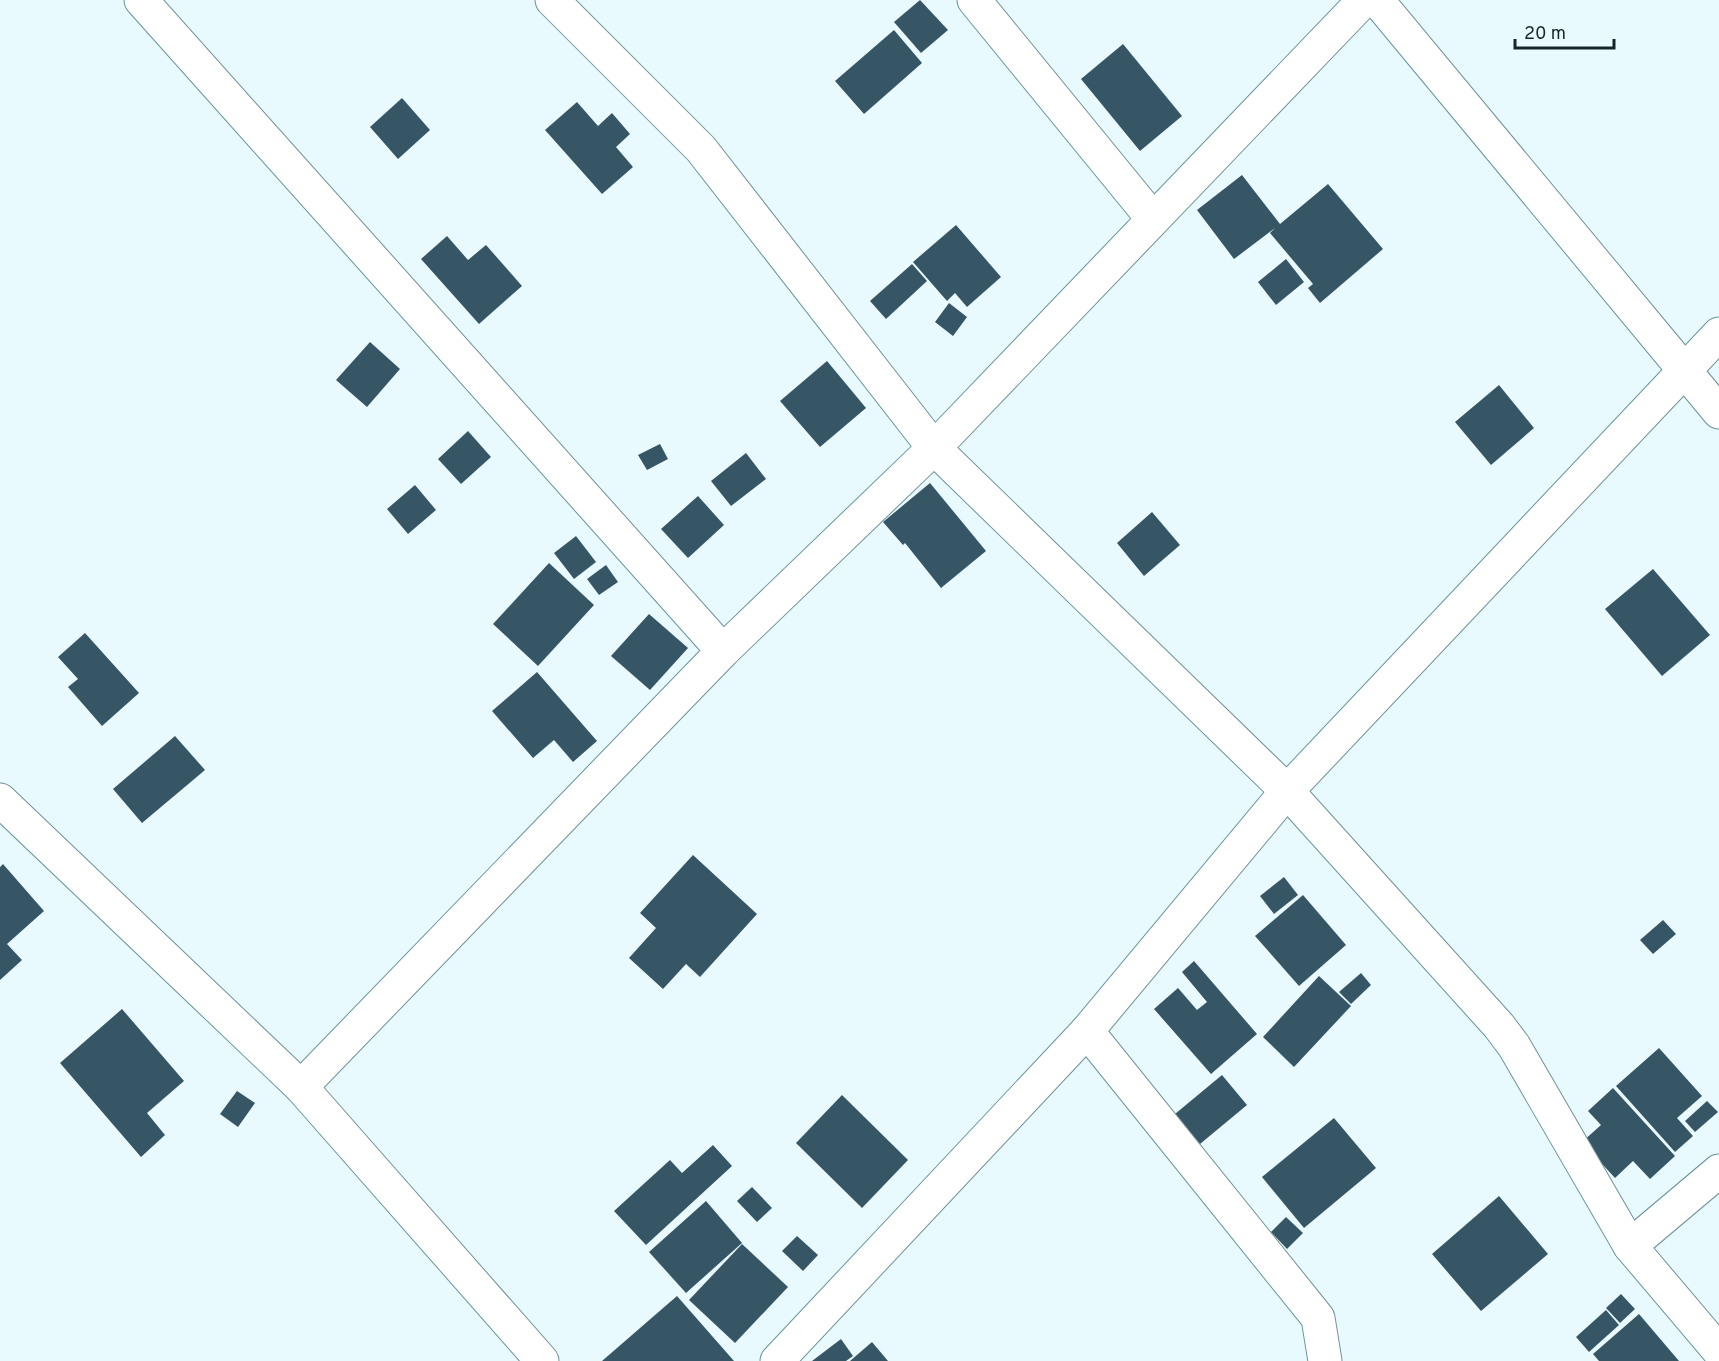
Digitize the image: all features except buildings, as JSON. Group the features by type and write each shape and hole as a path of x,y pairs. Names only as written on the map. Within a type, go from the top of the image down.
{"street":[{"path":"141,0 723,651"},
{"path":"552,0 701,149 934,448 1287,792 1504,1032 1630,1246 1719,1351"},
{"path":"974,0 1153,219"},
{"path":"301,1087 723,651 934,448 1364,0"},
{"path":"1377,0 1719,412"},
{"path":"777,1361 1087,1031 1287,792 1719,334"},
{"path":"0,800 301,1087 542,1361"},
{"path":"1087,1031 1318,1318 1325,1361"},
{"path":"1630,1246 1719,1171"}]}
